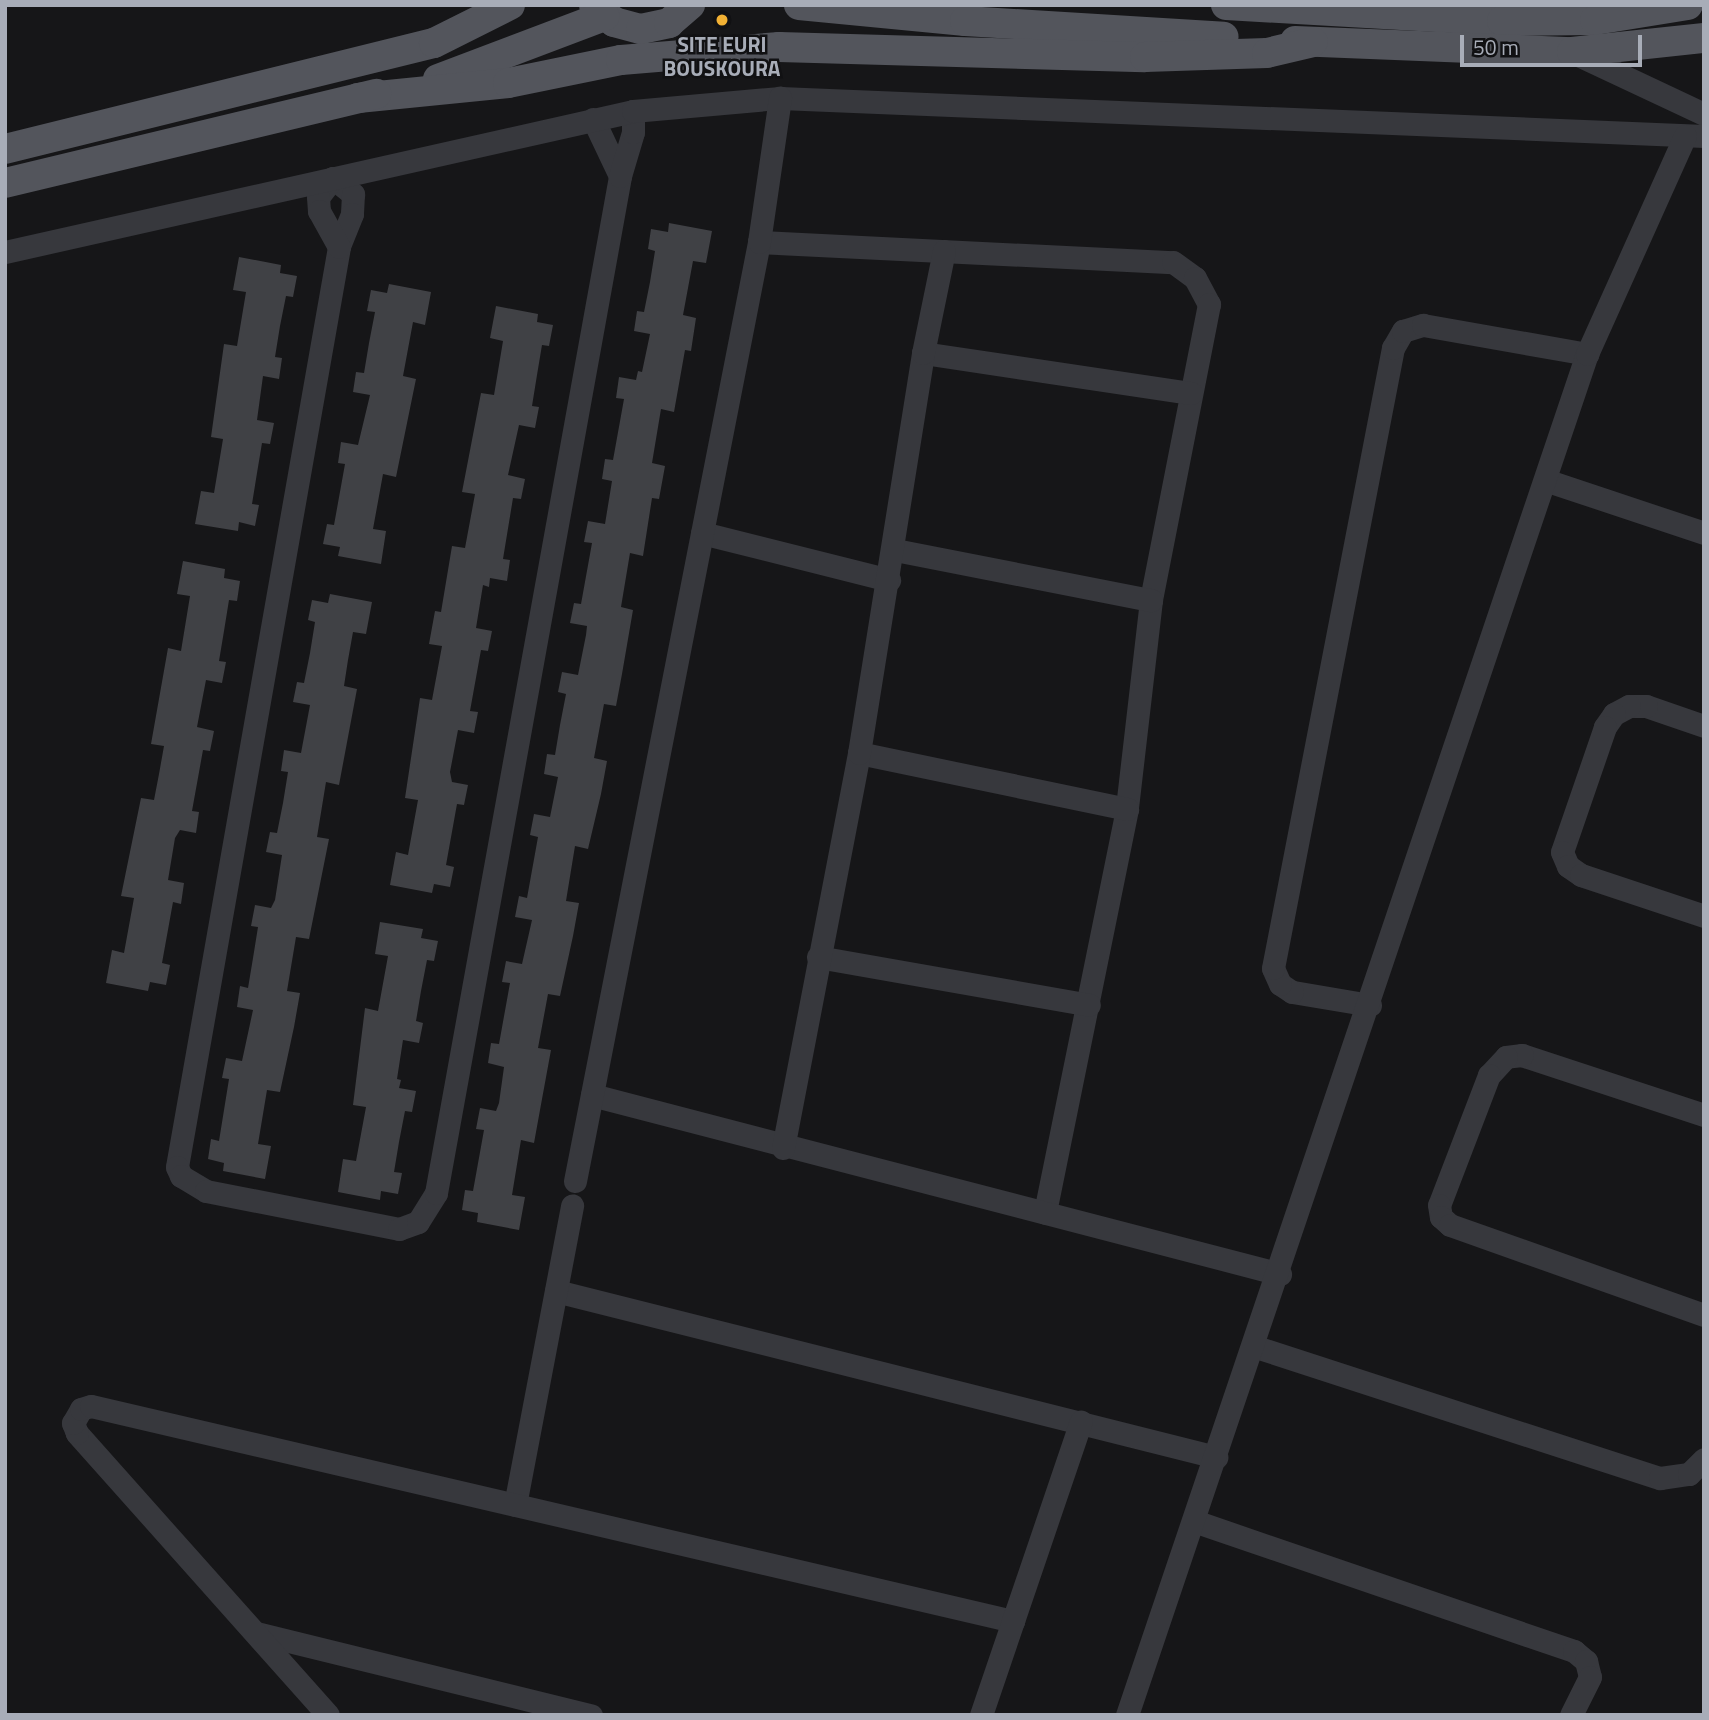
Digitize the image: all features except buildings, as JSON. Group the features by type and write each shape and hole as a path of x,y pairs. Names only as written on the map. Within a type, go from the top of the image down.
{"main road":[{"path":"462,32 483,5"},
{"path":"5,149 368,61 462,32 510,5"},
{"path":"799,5 965,21 1312,41 1572,52 1703,39"},
{"path":"1226,5 1502,21 1595,20 1690,5"},
{"path":"5,183 464,70 599,11 625,26 647,29 669,23 696,7"},
{"path":"358,98 508,83 621,60 779,47 1145,57 1267,53 1312,41"}],"street":[{"path":"1690,5 1703,39"},
{"path":"1572,52 1704,114"},
{"path":"575,1181 759,242 779,98"},
{"path":"5,252 633,111 779,98 1695,136 1587,354 1280,1274 1128,1715"},
{"path":"333,178 353,194 352,214 339,247 177,1167 181,1177 206,1191 399,1229 418,1222 436,1194 620,176 633,132 633,111"},
{"path":"593,119 620,176"},
{"path":"333,178 318,197 318,211 339,247"},
{"path":"759,242 1173,262 1195,278 1209,303 1151,600 1127,809 1045,1213"},
{"path":"783,1148 859,753 895,550 923,353 944,251"},
{"path":"1370,1005 1292,992 1280,984 1273,968 1393,348 1403,331 1423,324 1587,354"},
{"path":"923,353 1191,393"},
{"path":"1545,480 1704,533"},
{"path":"702,533 889,580"},
{"path":"895,550 1151,600"},
{"path":"1704,726 1646,706 1629,706 1614,714 1605,727 1562,852 1568,866 1581,875 1704,916"},
{"path":"859,753 1127,809"},
{"path":"818,957 1089,1005"},
{"path":"1704,1115 1522,1055 1506,1057 1489,1075 1439,1205 1441,1217 1450,1225 1704,1315"},
{"path":"592,1095 783,1148 1280,1274"},
{"path":"515,1505 572,1205"},
{"path":"556,1291 1216,1457"},
{"path":"1253,1346 1660,1479 1689,1474 1704,1459"},
{"path":"328,1715 77,1433 74,1418 81,1409 90,1406 1013,1621"},
{"path":"981,1715 1081,1422"},
{"path":"1194,1521 1574,1651 1586,1661 1590,1677 1571,1715"},
{"path":"256,1633 591,1715"}],"place":[{"name":"SITE EURI BOUSKOURA","path":"722,20"}]}
